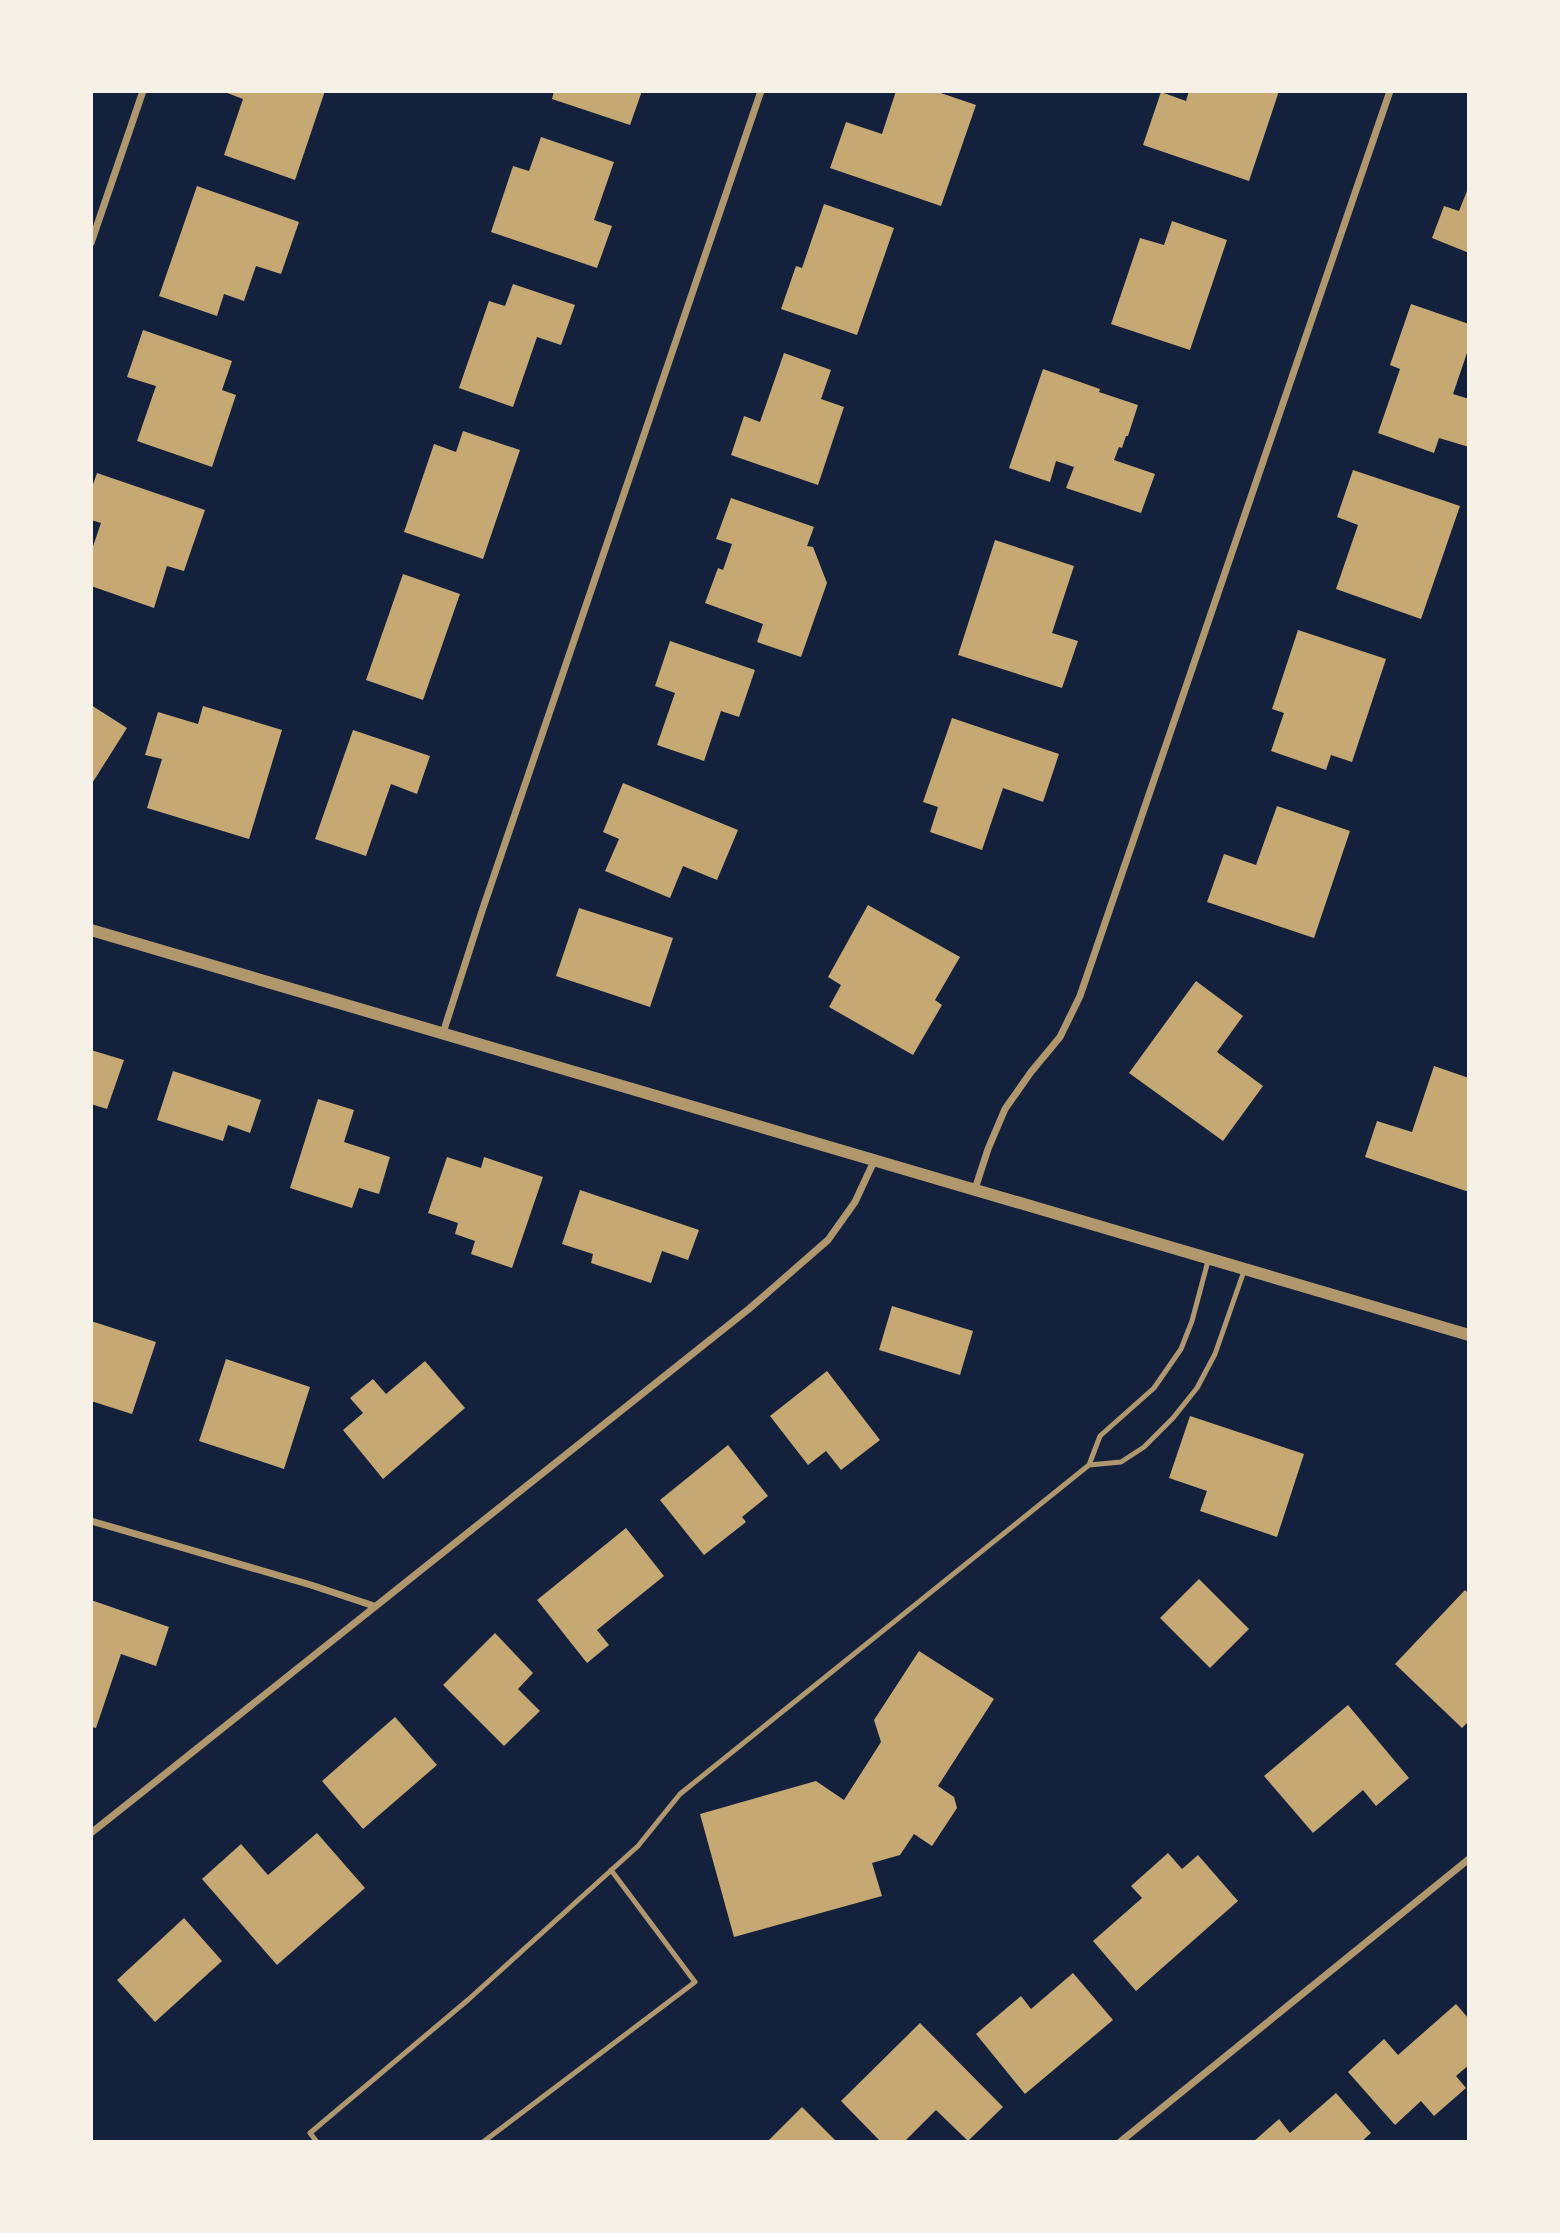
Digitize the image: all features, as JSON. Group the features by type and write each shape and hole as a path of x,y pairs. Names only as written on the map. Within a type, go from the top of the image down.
{"street":[{"path":"91,243 143,91"},
{"path":"443,1033 486,898 761,91"},
{"path":"975,1189 1005,1109 1060,1037 1080,996 1390,91"},
{"path":"91,930 1469,1335"},
{"path":"91,1833 750,1308 828,1240 855,1202 875,1159"},
{"path":"91,1521 374,1606"},
{"path":"1120,2142 1469,1859"}],"lane":[{"path":"317,2142 310,2133 469,1999 638,1846 680,1794 1089,1465 1100,1436 1154,1388 1181,1349 1192,1321 1209,1258"},
{"path":"1089,1465 1121,1462 1143,1447 1173,1418 1197,1388 1215,1354 1244,1269"},
{"path":"483,2142 695,1982 611,1870"}],"building":[{"path":"222,91 325,91 295,180 224,155 243,99"},
{"path":"554,91 642,91 630,125 552,99"},
{"path":"896,91 935,91 976,105 941,206 830,168 846,122 882,134"},
{"path":"1189,91 1279,91 1249,181 1143,145 1161,92 1186,101"},
{"path":"541,137 614,162 594,220 612,226 597,268 491,232 513,166 529,171"},
{"path":"197,186 299,222 281,274 256,266 244,301 224,294 217,316 159,296"},
{"path":"1469,186 1469,253 1432,238 1444,206 1459,211"},
{"path":"824,204 894,228 857,335 781,309 796,266 802,268"},
{"path":"1172,221 1227,240 1190,350 1111,324 1140,238 1164,245"},
{"path":"513,284 575,305 561,345 537,337 513,407 459,388 489,301 505,306"},
{"path":"1411,304 1469,324 1469,347 1453,394 1469,399 1469,447 1439,438 1434,453 1378,433 1400,369 1390,365"},
{"path":"143,330 232,361 222,390 236,395 212,467 137,441 156,386 127,377"},
{"path":"784,353 831,370 821,399 844,407 818,485 731,455 744,416 760,422"},
{"path":"1043,369 1138,405 1128,436 1122,448 1119,447 1114,460 1155,474 1141,513 1066,488 1074,467 1056,461 1050,482 1009,468"},
{"path":"463,431 520,450 483,559 404,532 434,444 456,452"},
{"path":"1353,470 1460,506 1421,619 1336,589 1358,525 1337,517"},
{"path":"97,473 205,510 184,571 167,566 154,608 91,586 91,552 101,523 91,520 91,490"},
{"path":"731,498 814,527 807,546 813,547 827,583 801,657 757,642 763,624 705,603 718,568 723,570 732,544 716,539"},
{"path":"995,540 1074,566 1052,633 1078,641 1062,688 958,655"},
{"path":"403,574 460,594 423,700 366,680"},
{"path":"1298,630 1386,659 1352,762 1331,755 1326,770 1271,751 1284,713 1272,709"},
{"path":"670,641 755,670 739,717 721,711 704,761 657,745 675,693 655,686"},
{"path":"91,705 127,728 91,785"},
{"path":"203,706 282,730 249,839 147,808 162,759 145,755 158,712 198,724"},
{"path":"952,718 1059,754 1043,802 1003,788 982,850 930,832 938,807 923,802"},
{"path":"353,730 430,756 417,794 391,784 366,856 315,839"},
{"path":"623,783 738,830 717,880 683,866 670,898 605,871 619,839 603,832"},
{"path":"1277,806 1350,831 1314,938 1207,902 1224,854 1256,865"},
{"path":"868,905 960,957 935,1000 942,1005 913,1055 829,1007 841,985 828,977"},
{"path":"579,908 673,938 650,1007 556,976"},
{"path":"1196,981 1243,1016 1217,1052 1263,1086 1223,1141 1129,1073"},
{"path":"91,1050 124,1060 107,1109 91,1104"},
{"path":"1434,1066 1469,1078 1469,1192 1365,1157 1377,1121 1412,1132"},
{"path":"173,1071 261,1100 250,1133 228,1125 223,1141 157,1120"},
{"path":"318,1099 354,1110 344,1142 390,1157 379,1194 359,1188 352,1208 290,1188"},
{"path":"447,1157 481,1168 484,1157 543,1177 512,1268 471,1254 475,1241 455,1234 458,1223 428,1213"},
{"path":"580,1190 699,1230 688,1260 662,1251 651,1283 591,1263 593,1254 562,1244"},
{"path":"892,1306 973,1331 960,1375 879,1350"},
{"path":"91,1321 156,1342 132,1414 91,1401"},
{"path":"226,1359 310,1387 284,1469 199,1441"},
{"path":"425,1361 465,1408 383,1479 343,1430 363,1413 350,1398 373,1379 386,1394"},
{"path":"827,1371 880,1440 841,1470 826,1451 808,1465 770,1416"},
{"path":"1190,1416 1304,1454 1277,1537 1200,1511 1207,1491 1169,1478"},
{"path":"728,1445 768,1496 742,1517 746,1522 704,1555 660,1500"},
{"path":"626,1528 664,1576 597,1630 609,1645 587,1663 537,1600"},
{"path":"1199,1579 1249,1629 1210,1668 1160,1618"},
{"path":"1465,1590 1469,1594 1469,1721 1462,1728 1395,1664"},
{"path":"91,1600 169,1627 156,1666 121,1654 96,1728 91,1727"},
{"path":"495,1633 533,1673 518,1689 540,1711 504,1746 443,1685"},
{"path":"919,1651 994,1699 938,1786 954,1797 957,1808 932,1846 914,1834 900,1855 872,1863 882,1896 734,1937 700,1814 816,1781 844,1800 881,1742 874,1720"},
{"path":"1348,1705 1409,1778 1376,1806 1363,1790 1313,1833 1264,1776"},
{"path":"395,1717 437,1765 363,1829 322,1781"},
{"path":"317,1833 365,1888 277,1965 202,1879 241,1844 268,1875"},
{"path":"1168,1853 1182,1869 1198,1855 1238,1901 1136,1991 1093,1941 1142,1898 1131,1886"},
{"path":"184,1918 222,1961 155,2022 117,1980"},
{"path":"1073,1973 1113,2020 1025,2094 976,2034 1021,1996 1031,2009"},
{"path":"1456,2004 1469,2019 1469,2065 1456,2076 1466,2088 1434,2116 1421,2101 1395,2125 1348,2072 1384,2039 1398,2055"},
{"path":"920,2023 1003,2107 968,2141 936,2110 904,2142 881,2142 841,2101"},
{"path":"1336,2093 1371,2133 1361,2142 1253,2142 1279,2119 1290,2133"},
{"path":"802,2107 837,2142 767,2142"}]}
